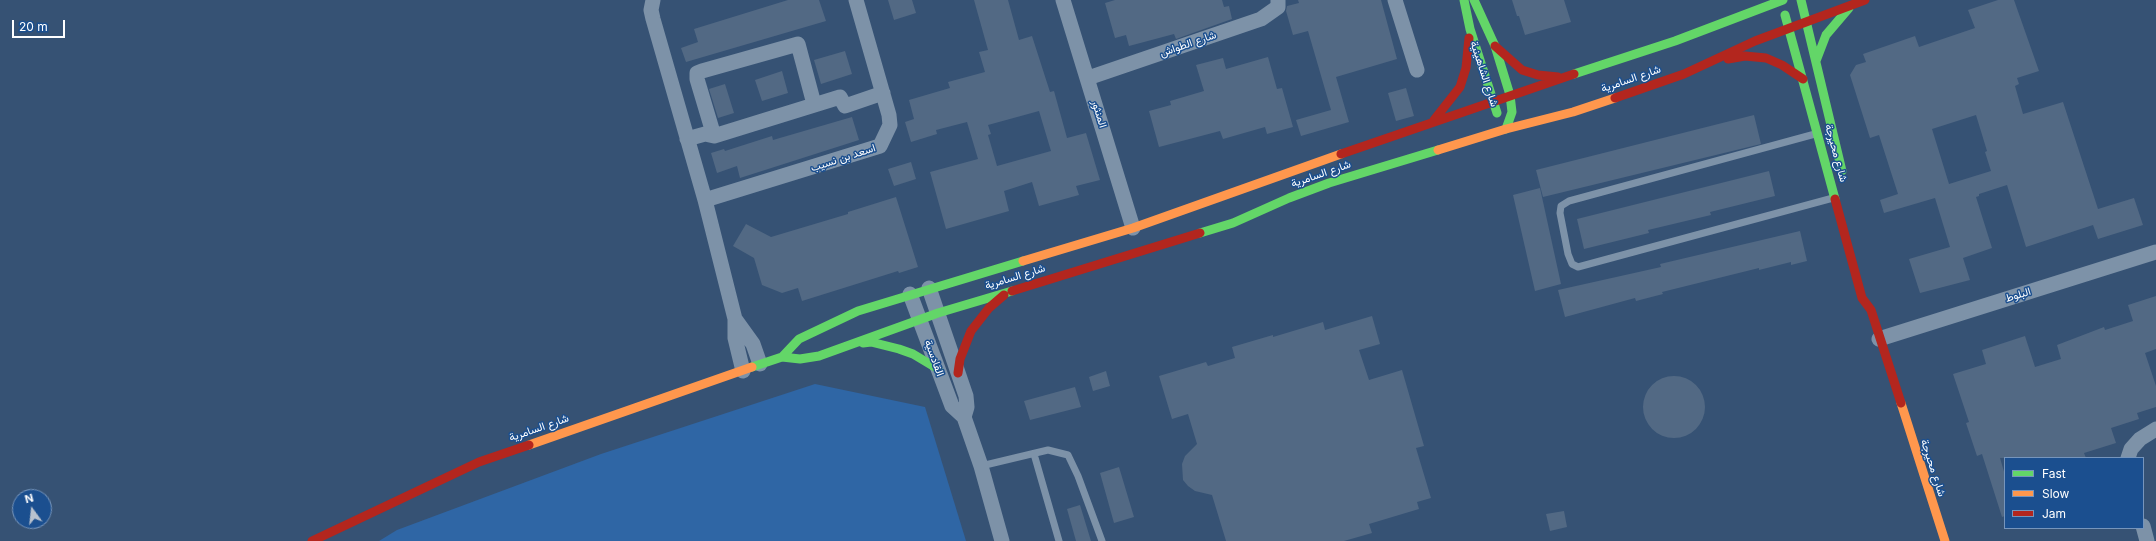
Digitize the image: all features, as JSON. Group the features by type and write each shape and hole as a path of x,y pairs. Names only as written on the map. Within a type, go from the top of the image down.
{"street":[{"path":"652,0 651,10 653,19 705,200 735,319 737,348 743,370"},
{"name":"اسعد بن نسيب","path":"705,200 880,146 890,125 883,93 856,0"},
{"name":"المنثور","path":"1063,0 1133,228"},
{"name":"شارع الطواش","path":"1088,78 1261,19 1278,7 1278,0"},
{"path":"1395,0 1417,70"},
{"name":"شارع الشاهينية","path":"1464,0 1470,29 1492,101 1506,130"},
{"name":"شارع الشاهينية","path":"1474,0 1495,46 1510,95 1512,112 1506,130"},
{"name":"شارع محيرجة","path":"1782,0 1862,298 1871,310"},
{"name":"شارع السامرية","path":"782,357 795,342 814,331 858,311 929,288 1133,228 1434,121 1675,41 1782,0"},
{"name":"شارع محيرجة","path":"1801,0 1844,178"},
{"name":"شارع السامرية","path":"312,541 479,462 760,364 782,357 810,358 856,344 938,312 1215,229 1252,215 1309,190 1506,130 1573,112 1684,74 1755,41 1865,0"},
{"path":"1816,60 1826,34 1844,12 1855,4"},
{"path":"1434,121 1460,87 1466,68 1470,29"},
{"path":"714,136 697,79 697,74 702,71 798,44 814,104"},
{"path":"1495,46 1512,62 1530,73 1552,77 1569,77"},
{"path":"1684,74 1736,57 1756,56 1778,63 1803,79"},
{"path":"687,139 705,134 714,136 840,97 845,106 883,93"},
{"name":"البلوط","path":"1879,339 2156,252"},
{"name":"القادسية","path":"929,288 967,401 964,417"},
{"path":"958,373 965,344 979,319 1000,298 1012,290"},
{"name":"القادسية","path":"910,294 952,406 964,417 981,466 1002,541"},
{"name":"شارع محيرجة","path":"1872,294 1871,310 1879,339 1945,541"},
{"path":"735,319 751,339 760,364"},
{"path":"856,344 871,342 899,349 913,354 938,369"},
{"path":"2128,457 2131,449 2140,439 2156,429"},
{"path":"2144,529 2147,541"}],"lane":[{"path":"1818,133 1569,201 1561,206 1560,214 1568,254 1572,264 1578,267 1835,197"},
{"path":"981,466 1048,450 1068,455 1078,476 1102,541"},
{"path":"1034,454 1059,541"}],"shaded area":[{"path":"815,384 925,407 966,541 379,541 397,530 601,454"}],"building":[{"path":"788,0 819,0 826,21 686,62 681,48 698,42 694,29"},
{"path":"888,0 912,0 916,13 894,20"},
{"path":"974,0 1008,0 1019,40 1032,36 1050,92 1054,91 1067,138 1086,133 1100,180 1076,186 1079,195 1039,206 1032,182 1004,191 1009,211 946,229 930,172 978,159 967,122 936,130 937,134 911,142 905,122 914,119 909,100 950,88 948,82 985,72 979,52 988,50","holes":["1039,111 1051,151 997,166 988,135 991,134 988,125"]},
{"path":"1115,0 1222,0 1224,7 1229,6 1232,19 1176,39 1174,34 1129,46 1126,35 1115,38 1105,3"},
{"path":"1298,0 1381,0 1397,59 1336,77 1349,122 1301,136 1296,120 1331,110 1308,31 1293,35 1286,11 1287,6 1299,3"},
{"path":"1512,0 1564,0 1571,22 1525,35"},
{"path":"1998,0 2014,0 2039,71 2017,78 2019,84 2015,86 2023,114 2063,102 2098,209 2134,198 2143,225 2098,239 2093,225 2026,247 2007,185 1979,194 1979,196 1976,197 1992,248 1963,258 1970,280 1920,293 1909,259 1950,247 1935,198 1884,213 1880,200 1898,194 1879,135 1870,138 1850,75 1856,65 1866,62 1863,54 1915,36 1919,47 1975,28 1968,10","holes":["1976,115 1987,151 1985,152 1991,171 1949,184 1932,129"]},
{"path":"845,51 852,74 821,84 814,60"},
{"path":"1268,57 1277,89 1282,88 1293,127 1267,134 1265,127 1223,139 1220,131 1159,147 1149,111 1171,105 1170,101 1204,91 1196,65 1223,58 1226,69"},
{"path":"782,71 788,93 762,101 755,80"},
{"path":"725,84 734,113 718,118 709,89"},
{"path":"1406,88 1414,116 1396,121 1388,93"},
{"path":"1754,115 1761,144 1543,197 1536,170"},
{"path":"852,117 859,140 740,178 737,166 717,173 711,153 724,149 725,151 772,136 773,140"},
{"path":"911,162 916,179 894,186 888,169"},
{"path":"1769,171 1775,196 1710,212 1711,215 1648,230 1649,233 1584,249 1577,219"},
{"path":"1540,188 1561,284 1535,291 1513,195"},
{"path":"896,197 918,267 899,273 898,271 802,301 798,288 782,293 762,285 754,258 733,246 746,224 771,237 848,214 848,212"},
{"path":"1800,231 1807,261 1791,265 1791,262 1759,270 1759,268 1662,292 1663,294 1636,301 1635,298 1565,317 1558,290 1661,267 1660,264"},
{"path":"2156,296 2156,349 2145,353 2156,386 2156,407 2137,413 2139,419 2111,428 2116,443 2084,453 2086,457 2000,458 2004,472 2004,516 2002,517 1982,454 1977,456 1966,423 1969,422 1953,374 1986,364 1982,350 2025,336 2035,367 2061,359 2057,345 2104,327 2105,330 2133,321 2128,305"},
{"path":"1372,316 1380,344 1359,350 1369,380 1402,370 1424,446 1416,448 1431,498 1417,502 1419,509 1369,524 1372,533 1344,541 1226,541 1212,495 1195,491 1183,480 1182,464 1185,456 1197,444 1188,414 1172,419 1159,376 1206,362 1208,366 1235,358 1232,347 1273,335 1273,337 1323,322 1325,330"},
{"path":"1106,371 1110,386 1093,391 1089,377"},
{"path":"1674,376 1686,378 1696,385 1703,395 1705,407 1703,419 1696,429 1686,436 1674,438 1662,436 1652,429 1645,419 1643,407 1645,395 1652,385 1662,378"},
{"path":"1075,387 1081,407 1030,420 1024,401"},
{"path":"1119,467 1134,517 1114,523 1100,473"},
{"path":"1080,505 1091,541 1076,541 1067,509"},
{"path":"1564,511 1567,527 1550,531 1546,514"}],"traffic: fast":[{"path":"1464,0 1470,29 1497,113"},
{"path":"1474,0 1495,46 1510,95 1512,112 1506,129"},
{"path":"1574,74 1675,41 1783,0"},
{"path":"1801,0 1842,171"},
{"path":"1816,61 1826,35 1849,8"},
{"path":"1785,15 1835,199"},
{"path":"1200,233 1233,223 1289,198 1329,183 1438,150"},
{"path":"782,357 799,339 858,311 1023,261"},
{"path":"752,367 782,357 800,359 819,356 938,313 1012,291"},
{"path":"863,343 871,342 899,349 913,354 938,369"}],"traffic: slow":[{"path":"1438,150 1506,129 1573,112 1615,98"},
{"path":"1023,261 1133,228 1341,154"},
{"path":"529,445 752,367"},
{"path":"1901,403 1945,541"}],"traffic: jam":[{"path":"1615,98 1684,74 1755,41 1865,0"},
{"path":"1434,120 1460,87 1466,68 1469,38"},
{"path":"1495,46 1522,70 1538,75 1558,77"},
{"path":"1728,59 1745,56 1766,58 1782,65 1803,79"},
{"path":"1341,154 1574,74"},
{"path":"1835,199 1862,298 1871,310 1901,403"},
{"path":"1012,291 1200,233"},
{"path":"958,373 960,359 971,331 989,308 1004,295"},
{"path":"312,541 479,462 529,445"}]}
